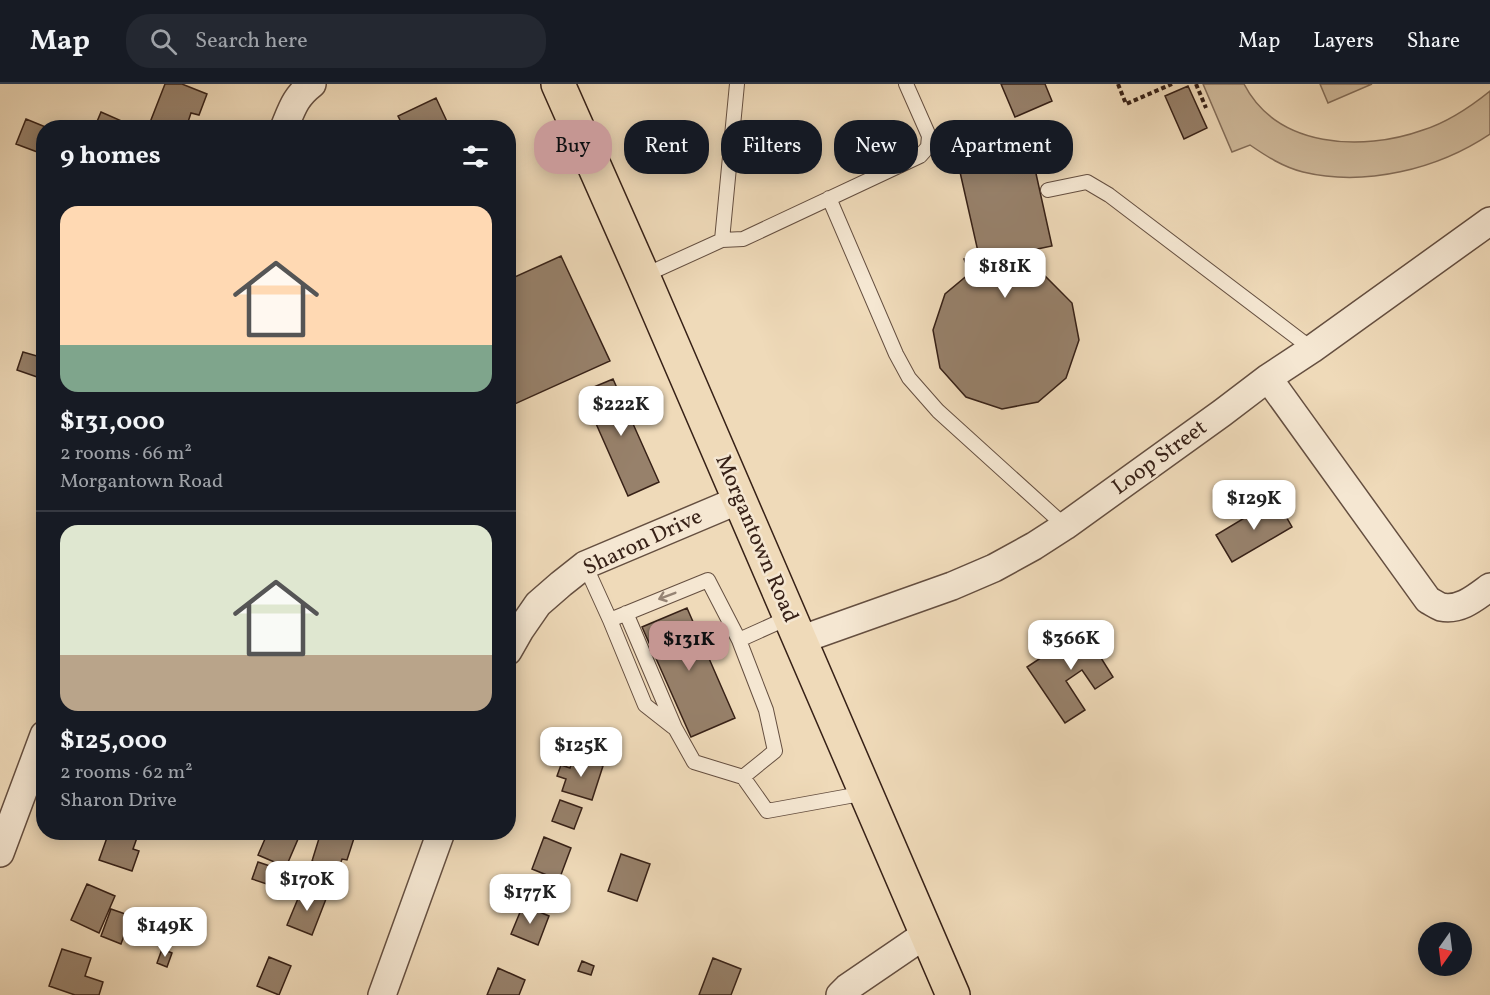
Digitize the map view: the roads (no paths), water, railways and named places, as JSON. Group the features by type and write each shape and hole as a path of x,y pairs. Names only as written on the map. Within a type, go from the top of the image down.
{"main road":[{"name":"Morgantown Road","path":"558,84 953,995"}],"street":[{"path":"288,120 297,99 312,84"},
{"name":"Loop Street","path":"795,628 962,582 1024,552 1065,526 1268,378 1490,221"},
{"path":"1268,378 1428,600 1440,607 1454,607 1468,604 1490,587"},
{"name":"Sharon Drive","path":"516,637 538,604 585,565 739,500"},
{"path":"0,853 36,756"},
{"path":"382,995 438,840"},
{"path":"840,995 926,934"}],"lane":[{"path":"722,240 737,84"},
{"path":"643,276 722,240 743,239 920,156 928,147 929,136 906,84"},
{"path":"1048,190 1087,182 1118,202 1312,349"},
{"path":"830,198 896,354 909,378 938,411 1065,526"},
{"path":"585,565 645,705 675,728"},
{"path":"610,620 708,580 739,640 766,710 775,751 743,777"},
{"path":"626,612 675,728 694,762 743,777 767,811 866,793"},
{"path":"739,640 795,628"}]}
